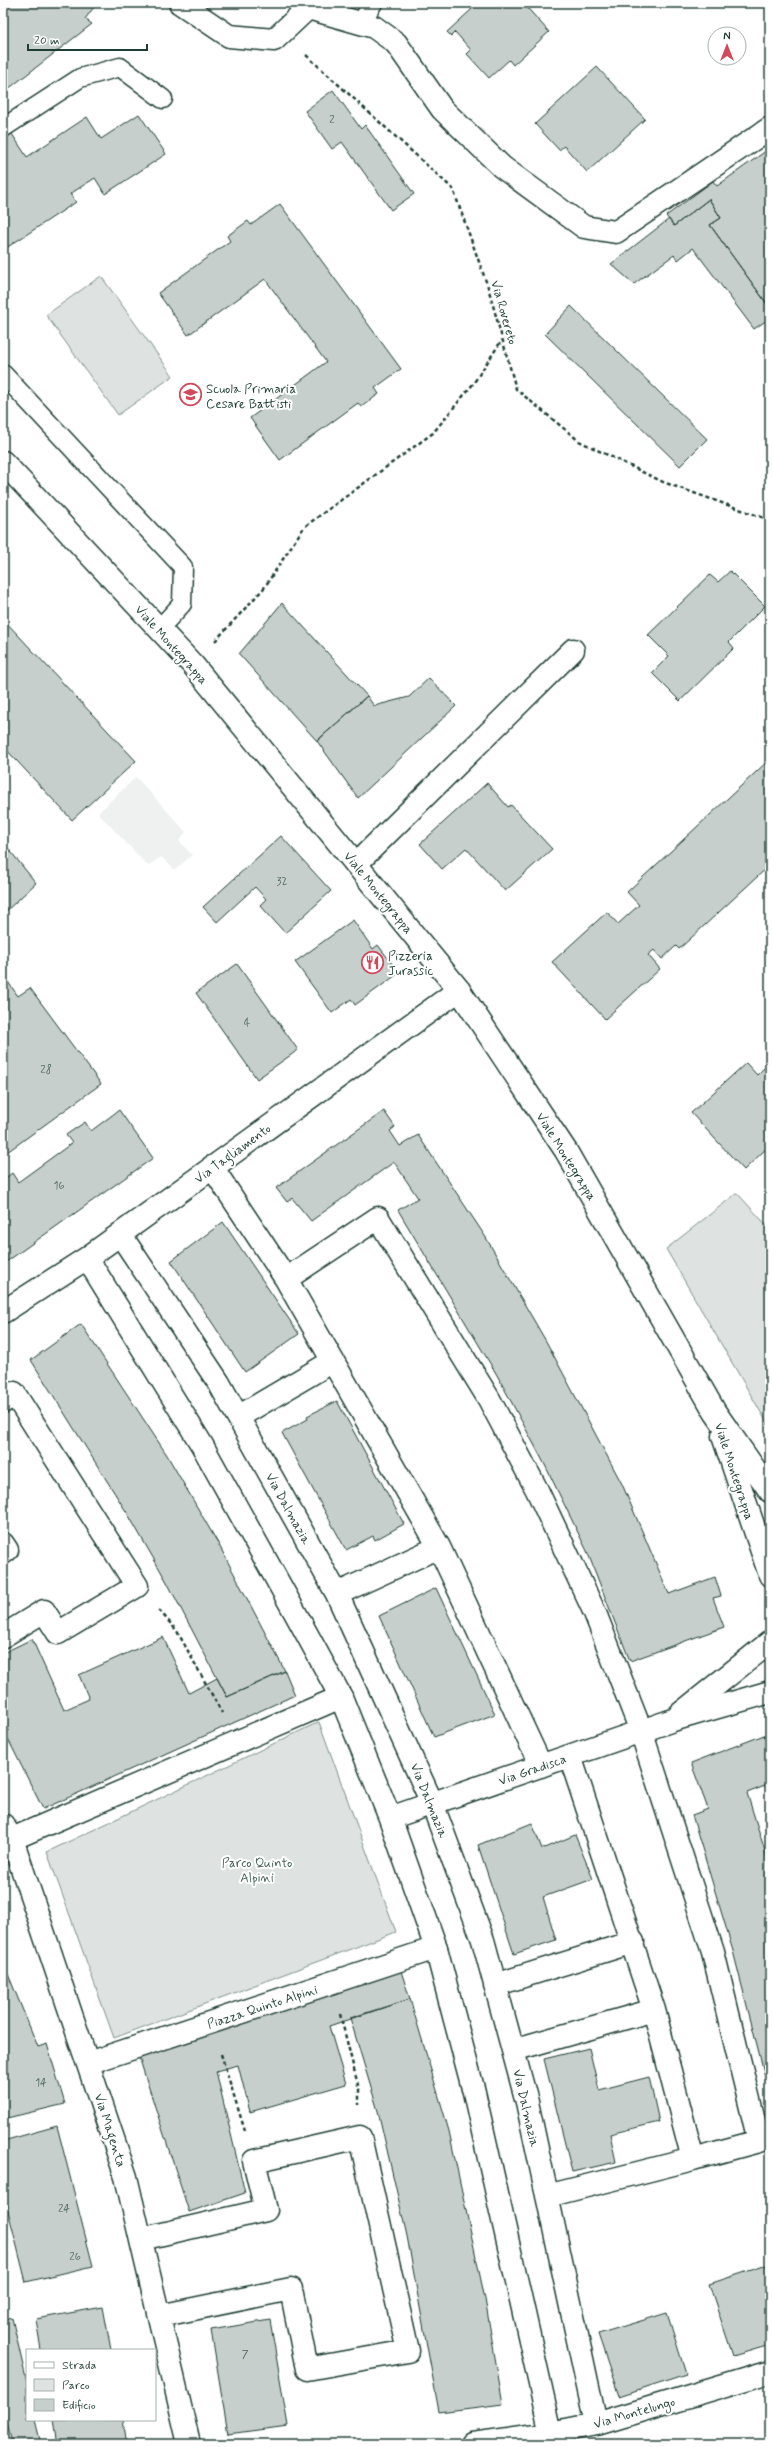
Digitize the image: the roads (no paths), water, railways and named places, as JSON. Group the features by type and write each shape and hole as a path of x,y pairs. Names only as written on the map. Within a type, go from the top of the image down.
{"street":[{"path":"180,3 229,36 274,40 309,5 374,27 396,43 442,109 502,167 584,227 597,230 616,232 770,128"},
{"name":"Viale Montegrappa","path":"3,462 193,665 459,990 566,1151 715,1412 770,1491"},
{"path":"356,864 573,650"},
{"name":"Via Tagliamento","path":"3,1312 87,1258 459,990"},
{"path":"212,1168 286,1279 439,1547 541,1766"},
{"path":"286,1279 378,1218 489,1399 537,1490 595,1614 641,1731 713,1952 759,2141 547,2196"},
{"name":"Via Dalmazia","path":"120,1234 219,1383 338,1594 432,1803 483,1940 527,2102 596,2424"},
{"path":"87,1258 202,1445 341,1696 390,1818 436,1948 474,2092 551,2433"},
{"path":"238,1416 333,1361"},
{"path":"3,1402 14,1394 137,1586 58,1633 44,1611 3,1636"},
{"name":"Viale Montegrappa","path":"715,1412 770,1575"},
{"path":"3,1544 7,1550 3,1553"},
{"path":"338,1594 439,1547"},
{"name":"Via Gradisca","path":"673,1720 770,1642"},
{"name":"Via Gradisca","path":"390,1818 673,1720 770,1692"},
{"path":"7,1832 238,1741 341,1696"},
{"path":"570,1756 633,1942 654,2010 693,2159"},
{"name":"Via Magenta","path":"7,1832 126,2177 189,2444"},
{"path":"495,1985 633,1942"},
{"name":"Piazza Quinto Alpini","path":"88,2064 436,1948"},
{"path":"513,2050 654,2010"},
{"path":"141,2239 266,2210 254,2161 360,2137 408,2351 307,2369 291,2290 159,2316"},
{"name":"Via Montelungo","path":"472,2444 551,2433 596,2424 770,2372"}],"lane":[{"path":"360,23 373,3"},
{"path":"3,128 80,78 120,67 163,99"},
{"path":"3,374 183,567 182,604 159,629"}],"place":[{"name":"Scuola Primaria Cesare Battisti","path":"191,395"},
{"name":"Pizzeria Jurassic","path":"372,962"}],"park label":[{"name":"Parco Quinto Alpini","path":"257,1870"}]}
